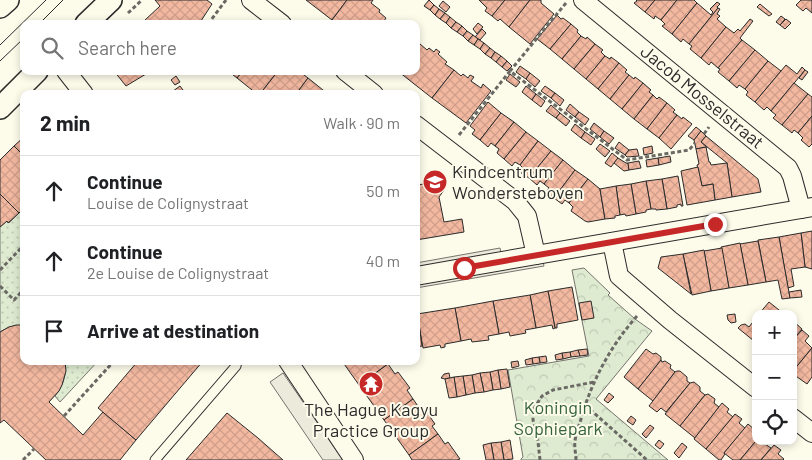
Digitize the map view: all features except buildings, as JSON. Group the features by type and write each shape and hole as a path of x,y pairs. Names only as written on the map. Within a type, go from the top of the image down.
{"street":[{"path":"0,7 8,0"},
{"path":"90,20 111,0"},
{"path":"251,0 277,20"},
{"name":"Jacob Mosselstraat","path":"583,0 788,168 806,208"},
{"path":"0,108 33,75"},
{"path":"69,75 81,90"},
{"path":"350,75 369,90"},
{"path":"420,128 515,201 528,216 536,255"},
{"path":"420,275 806,208"},
{"path":"612,242 619,276 670,320 752,385"},
{"path":"291,365 354,460"},
{"path":"797,421 812,433"}],"lane":[{"path":"156,460 236,365"}],"path":[{"path":"211,20 226,0"},
{"path":"455,140 568,0"},
{"path":"510,71 627,160 689,150 695,143"},
{"path":"0,270 20,251"},
{"path":"0,286 14,300 20,293"},
{"path":"576,460 575,441 594,382 604,362 632,322 650,302"},
{"path":"64,416 109,367"},
{"path":"540,460 533,410 542,396 553,390 594,382"},
{"path":"586,404 647,460"},
{"path":"23,460 34,448"}],"green space":[{"path":"20,212 20,326 9,327 0,332 0,227 7,221 9,223"},
{"name":"Koningin Sophiepark","path":"584,268 610,293 608,295 652,331 596,399 668,460 521,460 523,457 508,370 589,356 572,270"},
{"path":"65,365 94,365 60,402 55,396 64,380"}],"shaded area":[{"path":"500,248 501,253 420,267 420,262"},
{"path":"543,261 544,266 420,287 420,282"},
{"path":"283,373 343,460 323,460 270,382"}],"tram line":[{"path":"26,20 46,0"},
{"path":"43,20 63,0"},
{"path":"0,45 20,25"},
{"path":"0,61 20,42"}],"place":[{"name":"Kindcentrum Wondersteboven","path":"435,182"},
{"name":"The Hague Kagyu Practice Group","path":"371,384"}],"route":[{"path":"464,268 715,224"}]}
